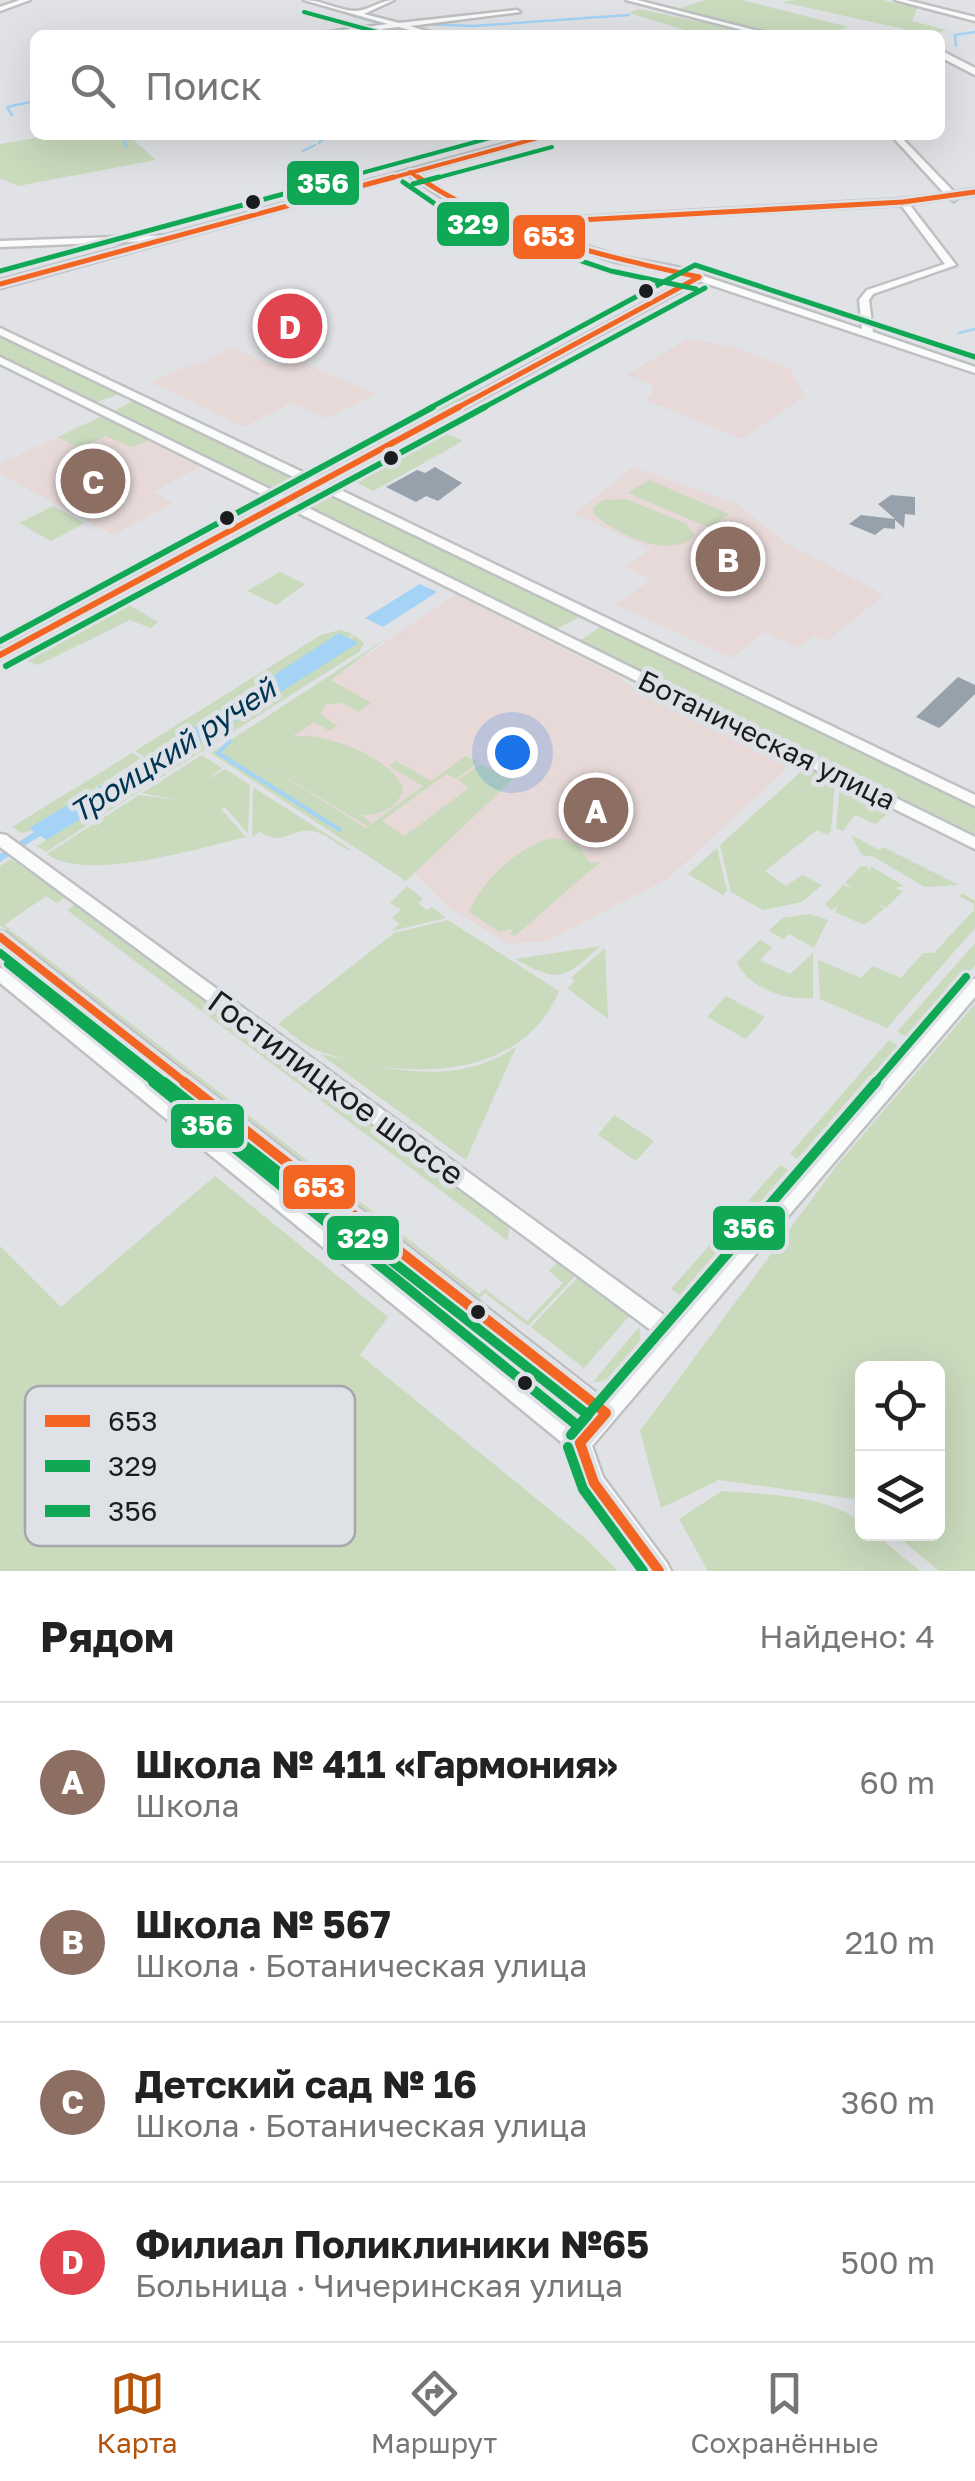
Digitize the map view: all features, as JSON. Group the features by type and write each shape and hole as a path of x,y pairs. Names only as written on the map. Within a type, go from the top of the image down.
{"main road":[{"path":"945,55 975,72"},
{"path":"0,284 530,140"}],"street":[{"path":"0,9 27,0"},
{"path":"307,0 416,30"},
{"path":"357,14 386,0"},
{"path":"629,0 750,30"},
{"path":"898,0 975,18"},
{"path":"360,30 517,12"},
{"path":"900,140 954,198"},
{"path":"410,172 455,205 508,224 615,260 667,267 975,370"},
{"path":"508,224 902,202 954,198 975,192"},
{"path":"868,334 864,300 870,292 951,265 902,202"},
{"path":"0,244 174,237"},
{"path":"0,655 698,277"},
{"name":"Ботаническая улица","path":"0,331 975,801"},
{"name":"Ботаническая улица","path":"0,360 975,844"},
{"path":"98,408 130,394"},
{"path":"560,637 590,616"},
{"name":"Гостилицкое шоссе","path":"0,839 674,1334"},
{"path":"0,938 606,1414"},
{"path":"0,974 580,1443 594,1482 659,1571"},
{"path":"580,1443 975,985"},
{"path":"126,1077 152,1058"}],"shaded area":[{"path":"688,339 730,346 790,368 805,396 742,439 645,400 652,395 653,385 627,374"},
{"path":"233,348 275,366 295,360 376,394 326,418 291,403 244,427 150,382 193,364 208,363 204,360"},
{"path":"100,417 201,466 153,492 173,503 113,535 0,474 0,464"},
{"path":"633,467 737,504 785,542 884,595 827,641 814,635 798,648 765,632 732,658 615,604 651,580 625,567 651,549 574,514"},
{"path":"456,594 790,765 669,878 546,941 509,944 448,907 393,852 231,748"}],"green space":[{"path":"705,0 742,0 848,27 756,30 674,10"},
{"path":"883,0 917,8 912,21 946,30 908,30 782,2"},
{"path":"639,9 732,30 685,30 629,13"},
{"path":"30,139 134,140 156,160 18,186 0,178 0,144"},
{"path":"0,334 120,394 94,403 0,356"},
{"path":"466,391 472,393 322,475 316,472"},
{"path":"135,400 295,477 271,490 112,412"},
{"path":"100,417 151,440 131,447 106,436 79,448 58,437"},
{"path":"435,429 463,441 373,491 348,478"},
{"path":"649,480 729,514 710,528 628,493"},
{"path":"326,492 574,612 578,618 554,630 303,506"},
{"path":"626,499 685,523 695,535 673,546 644,542 594,514 593,508 603,500"},
{"path":"53,506 85,523 51,541 19,523"},
{"path":"280,572 305,584 276,605 247,591"},
{"path":"124,602 158,622 151,628 130,620 38,665 22,659"},
{"path":"602,626 975,806 975,838 578,642"},
{"path":"340,630 353,634 348,638 339,634 146,758 135,751 321,635"},
{"path":"355,635 364,643 359,652 169,772 160,766 357,643 349,639"},
{"path":"387,638 331,680 371,703 358,712 343,703 327,704 320,714 337,726 330,731 314,722 290,738 302,736 336,742 387,767 403,790 392,806 361,815 371,823 367,826 257,760 366,828 423,786 389,766 396,761 431,781 465,756 479,762 456,779 446,774 382,821 405,836 469,788 458,780 481,764 512,780 406,881 211,753"},
{"path":"132,753 141,758 30,831 21,833 12,827"},
{"path":"202,755 222,768 207,780 225,769 250,785 248,834 225,807 221,809 246,837 115,864 65,862 47,854 139,795 177,800 142,793"},
{"path":"806,767 835,782 831,831 827,835 817,830 765,871 786,886 802,875 822,885 802,902 763,910 731,892 720,845"},
{"path":"159,769 166,774 46,852 37,846"},
{"path":"840,784 893,810 875,824 855,815 843,831 836,828"},
{"path":"253,787 353,851 312,831 281,838 260,832 252,837"},
{"path":"851,835 959,885 925,887 874,857 862,855"},
{"path":"555,838 577,844 590,863 600,862 515,936 510,933 513,929 500,932 469,912 482,889 503,866 528,848"},
{"path":"717,848 727,891 723,895 688,874"},
{"path":"11,859 66,897 57,903 46,896 4,925 479,1294 485,1289 527,1321 563,1283 549,1271 558,1262 576,1275 528,1326 485,1293 479,1298 0,925 0,866"},
{"path":"861,866 867,866 871,874 870,866 904,886 894,888 903,891 886,908 879,904 884,909 864,925 835,912 839,904 832,910 825,905 843,885 852,888 845,883"},
{"path":"407,886 423,899 418,903 427,910 432,907 446,918 391,931 400,924 392,918 401,909 390,903"},
{"path":"962,893 975,901 975,928 887,1028 820,999 818,960 861,978 872,966 901,978 923,953 934,953 974,910 974,904 959,896"},
{"path":"75,904 509,1226 508,1241 67,910"},
{"path":"810,914 828,920 814,948 789,934 783,939 769,931 782,918"},
{"path":"448,920 559,991 540,1022 516,1044 486,1059 454,1067 383,1067 316,1050 278,1024 394,933"},
{"path":"760,940 772,947 760,960 790,974 813,953 813,998 769,991 742,971 737,962"},
{"path":"975,943 975,965 911,1039 897,1032"},
{"path":"601,946 561,974 542,972 515,959"},
{"path":"605,948 608,1019 567,988 575,981 571,978"},
{"path":"0,949 129,1055 119,1058 0,962"},
{"path":"726,996 765,1017 746,1039 707,1017"},
{"path":"975,1004 975,1571 939,1571 903,1541 945,1541 945,1361 855,1361 855,1499 719,1480 661,1508 640,1431 838,1164"},
{"path":"889,1040 902,1048 803,1163 790,1154"},
{"path":"516,1047 466,1160 320,1054 420,1072 468,1068"},
{"path":"153,1076 160,1076 504,1350 495,1359 151,1083"},
{"path":"614,1115 654,1141 636,1161 598,1135"},
{"path":"780,1165 793,1173 685,1299 671,1289"},
{"path":"215,1176 388,1317 360,1355 587,1540 618,1571 0,1571 0,1246 61,1307"},
{"path":"578,1277 630,1315 584,1368 531,1327"},
{"path":"639,1327 639,1346 629,1364 612,1377 593,1382"},
{"path":"511,1355 568,1401 568,1412 559,1411 502,1365"},
{"path":"722,1491 814,1501 855,1518 855,1541 884,1541 920,1571 708,1571 679,1519"}],"water":[{"path":"420,584 437,592 383,627 365,618"},
{"path":"339,633 358,643 166,765 162,763 156,767 159,769 47,840 40,836 0,862 0,854 34,832 29,828 144,760"}],"building":[{"path":"435,467 462,483 438,501 426,496 416,502 386,487 417,470 425,473"},
{"path":"891,495 915,497 915,515 905,514 904,528 895,520 895,529 884,528 875,535 849,524 861,515 895,519 878,504"},
{"path":"958,677 975,685 975,694 943,725 939,728 916,717"}],"waterway":[{"path":"422,24 473,26 629,15"},
{"path":"354,16 387,25"},
{"path":"395,27 406,30"},
{"name":"Троицкий ручей","path":"956,46 955,35 975,32"},
{"path":"12,115 7,107 30,102"},
{"path":"126,140 127,147"},
{"path":"303,151 315,145"},
{"name":"Троицкий ручей","path":"959,333 975,329"},
{"path":"230,741 218,753 340,830"}],"transit line":[{"name":"329","path":"304,12 370,30"},
{"name":"356","path":"0,271 483,140"},
{"name":"653","path":"0,284 531,140"},
{"name":"329","path":"413,184 552,147"},
{"name":"653","path":"410,172 461,207 615,259 699,277"},
{"name":"329","path":"403,182 457,219 611,271 696,289"},
{"name":"653","path":"509,224 903,202 975,192"},
{"name":"356","path":"0,641 695,265 975,357"},
{"name":"653","path":"0,655 699,277"},
{"name":"329","path":"6,666 705,288"},
{"name":"653","path":"0,937 606,1413 580,1443"},
{"name":"329","path":"0,953 588,1415 571,1435"},
{"name":"356","path":"8,964 578,1426 966,977"},
{"name":"653","path":"580,1443 594,1483 659,1571"},
{"name":"329","path":"568,1447 583,1489 643,1571"}],"place":[{"name":"Филиал Поликлиники №65","path":"290,326"},
{"name":"Детский сад № 16","path":"93,481"},
{"name":"Школа № 567","path":"728,559"},
{"name":"Школа № 411 «Гармония»","path":"596,810"}]}
